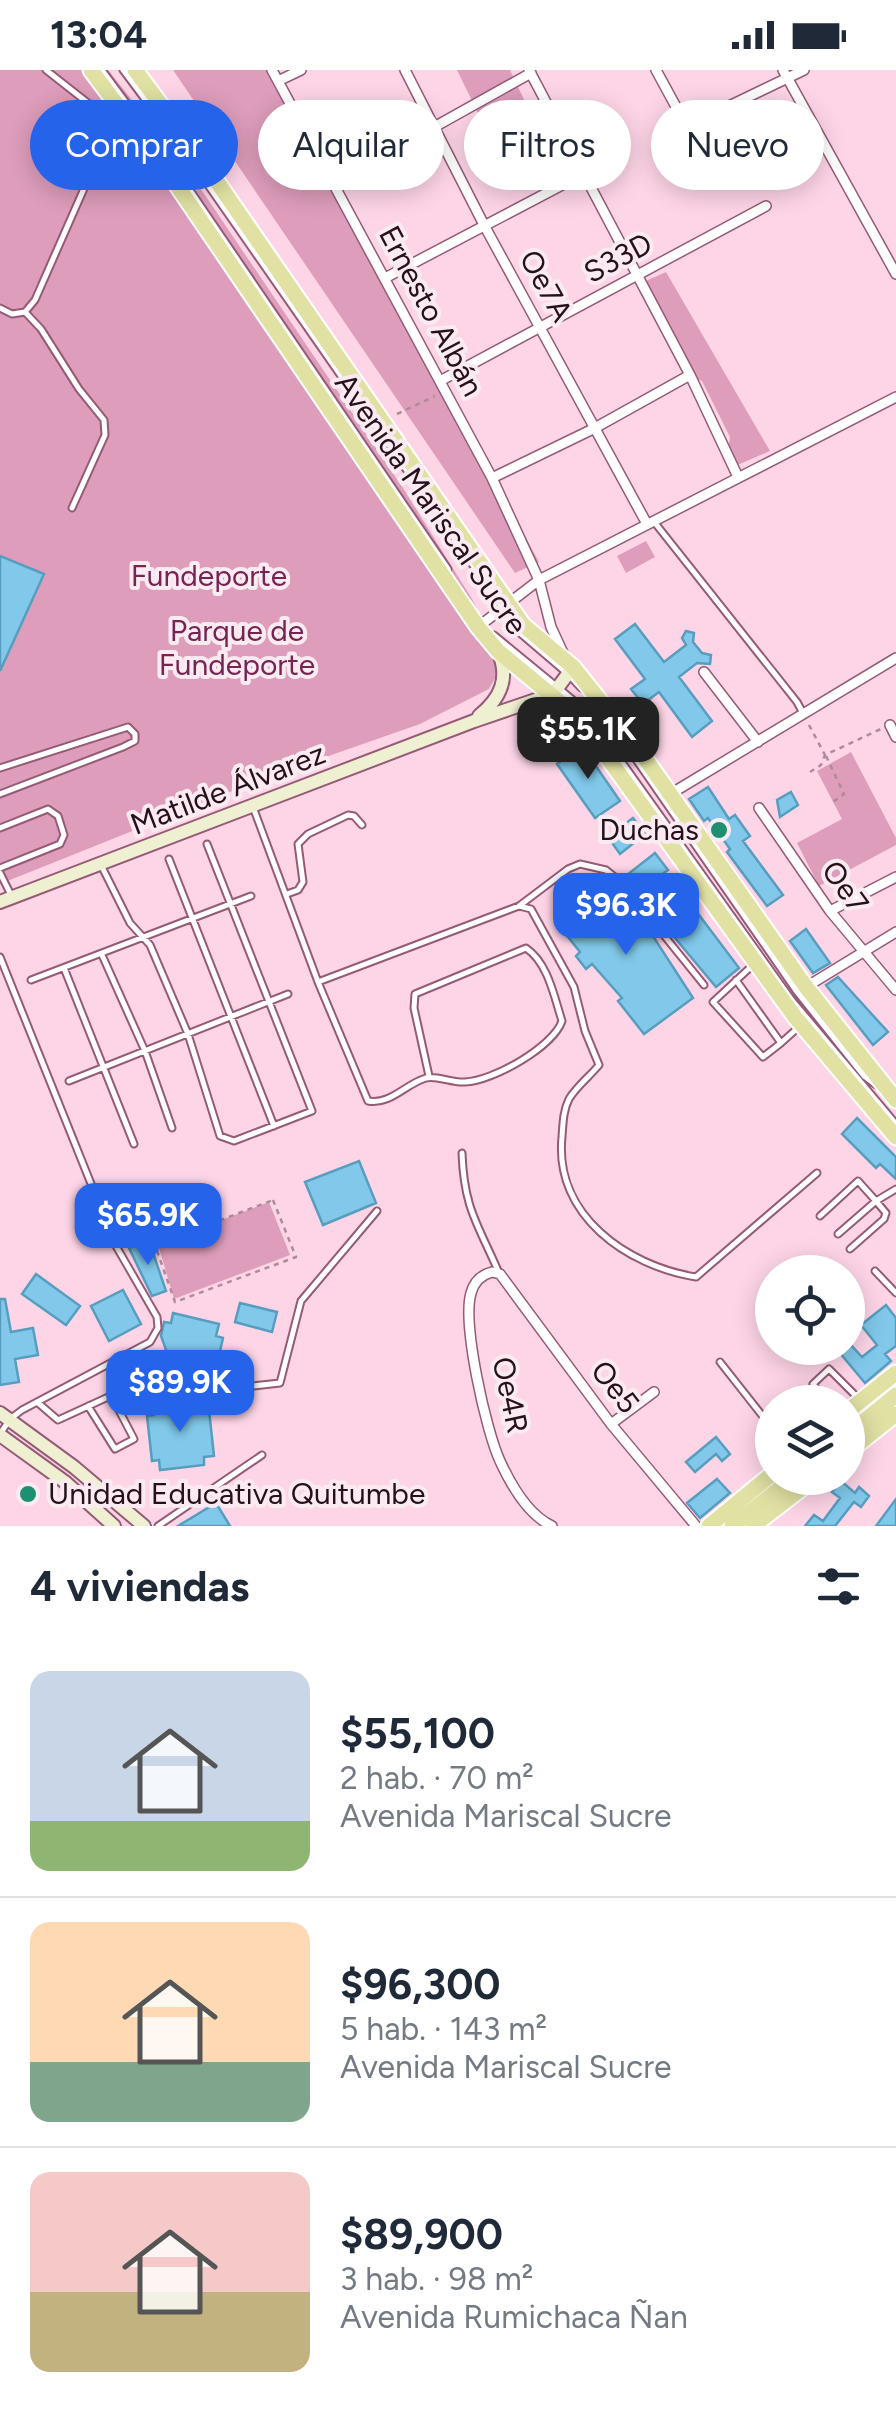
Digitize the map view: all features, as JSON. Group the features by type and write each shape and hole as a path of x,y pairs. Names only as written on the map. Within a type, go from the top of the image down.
{"main road":[{"name":"Avenida Mariscal Sucre","path":"91,70 184,196 498,651 555,690 579,718 802,1024 896,1137"},
{"name":"Avenida Mariscal Sucre","path":"136,70 202,160 504,605 571,670 894,1099"},
{"path":"865,1397 896,1373"},
{"path":"865,1421 896,1396"},
{"path":"865,1439 896,1414"},
{"path":"708,1526 755,1488"},
{"path":"732,1526 771,1495"},
{"path":"753,1526 793,1495"}],"street":[{"name":"Ernesto Albán","path":"272,70 288,100"},
{"path":"278,82 301,70"},
{"name":"Oe7A","path":"405,70 421,100"},
{"path":"656,70 672,100"},
{"path":"738,100 804,70"},
{"path":"444,120 532,71 546,100"},
{"path":"786,75 891,252 896,274"},
{"name":"Oe7A","path":"444,146 593,429 650,522"},
{"name":"Ernesto Albán","path":"338,190 492,478 538,580 551,627 571,670"},
{"path":"385,278 552,190"},
{"path":"592,190 690,375 738,477"},
{"name":"S33D","path":"443,386 540,326 766,206"},
{"path":"492,478 593,429 690,375"},
{"path":"481,624 538,580 896,396"},
{"path":"474,720 502,690 504,670 498,651"},
{"path":"668,796 896,658"},
{"path":"555,690 571,670"},
{"path":"704,672 758,742"},
{"name":"Matilde Álvarez","path":"4,897 254,807 555,690"},
{"path":"890,725 896,737"},
{"name":"Oe7","path":"759,808 830,911 894,985"},
{"path":"830,911 896,877"},
{"path":"806,987 896,932"},
{"name":"Oe5","path":"500,1274 611,1424 696,1526"},
{"name":"Oe4R","path":"500,1274 484,1275 471,1292 469,1310 480,1399 499,1460 525,1503 539,1520 552,1526"},
{"path":"611,1424 654,1392"},
{"path":"5,1416 144,1526"},
{"path":"0,1434 65,1482 114,1526"}],"lane":[{"path":"0,308 12,314 26,312 35,300 108,134 102,114 46,70"},
{"path":"102,70 180,174 481,624 555,690 584,709 791,999 896,1124"},
{"path":"123,70 206,181 504,605"},
{"path":"26,312 104,420 105,434 72,508"},
{"path":"650,522 804,715"},
{"path":"0,768 128,727 135,734 135,742 0,794"},
{"path":"668,796 797,992 864,1076 894,1099"},
{"path":"254,807 318,982 368,1101 380,1103 429,1076 466,1082 491,1077 550,1041 562,1021 546,974 534,954 526,948 415,994 414,1008 429,1076"},
{"path":"0,828 48,809 58,816 64,835 60,844 0,870 4,897"},
{"path":"286,894 298,890 303,882 298,844 308,834 348,815 362,825"},
{"path":"101,864 121,908 150,945 188,1034 220,1136 234,1141 312,1111 207,844"},
{"path":"170,860 274,1126"},
{"path":"318,982 519,906 568,868 592,865 606,870 637,900 704,985"},
{"path":"31,980 251,896"},
{"path":"519,906 532,910 574,987 585,1032 600,1064 570,1096 564,1112 559,1162 593,1226 630,1256 663,1272 696,1277 817,1173"},
{"path":"102,955 145,1051 172,1128"},
{"path":"0,957 116,1246 157,1318 158,1328 150,1342 5,1416 0,1434"},
{"path":"758,961 714,1002 760,1057 802,1024"},
{"path":"64,968 134,1144"},
{"path":"736,980 781,1043"},
{"path":"69,1081 288,994"},
{"path":"462,1154 468,1207 500,1274"},
{"path":"820,1216 858,1181 886,1216 850,1249"},
{"path":"838,1234 896,1188"},
{"path":"37,1402 58,1420 142,1381 230,1396 253,1386 280,1383 301,1301 377,1211"},
{"path":"875,1271 896,1293"},
{"path":"720,1362 755,1406"},
{"path":"815,1385 829,1369 840,1385"},
{"path":"88,1406 115,1449 134,1439 111,1395"},
{"path":"158,1526 262,1455"}],"path":[{"path":"382,422 443,386"},
{"path":"804,715 844,794 830,804"},
{"path":"810,772 821,765 825,755 890,725"},
{"path":"273,1200 296,1256 212,1289 176,1302 154,1246 273,1200"}],"green space":[{"name":"Fundeporte","path":"0,70 108,70 132,100 30,100 30,190 202,190 403,488 472,599 494,645 500,669 489,689 420,724 260,780 0,884"},
{"path":"173,70 270,70 286,100 258,100 258,190 336,190 539,562 515,573 238,166 238,100 193,100"},
{"path":"457,70 510,70 524,100 472,100"},
{"path":"666,272 770,451 735,466 728,451 730,437 702,381 682,372 639,284"},
{"path":"646,541 655,557 626,573 617,556"},
{"path":"851,752 896,838 896,845 819,886 797,843 842,819 817,771"},
{"path":"269,1202 290,1255 174,1299 158,1244"}],"building":[{"path":"0,556 44,574 0,671"},
{"path":"635,624 664,662 686,645 682,638 686,631 694,633 693,642 702,653 711,655 710,664 697,663 679,677 712,721 692,737 659,692 643,704 631,689 645,679 615,639"},
{"path":"582,746 620,801 595,818 557,764"},
{"path":"708,787 729,819 735,815 750,836 743,841 783,895 767,906 727,852 730,849 708,818 704,821 689,799"},
{"path":"791,792 798,805 780,817 777,800"},
{"path":"633,818 645,834 620,854 608,837"},
{"path":"655,853 668,870 639,891 627,875"},
{"path":"608,884 636,919 640,916 693,998 644,1034 618,1001 622,998 592,964 586,969 576,956 580,952 556,922"},
{"path":"678,887 739,968 716,987 650,908"},
{"path":"806,929 830,963 813,973 790,941"},
{"path":"838,977 888,1032 873,1045 826,985"},
{"path":"857,1118 896,1157 896,1179 880,1164 876,1168 842,1134"},
{"path":"359,1161 376,1203 323,1225 305,1182"},
{"path":"149,1241 166,1291 152,1296 129,1248"},
{"path":"36,1274 80,1306 66,1325 22,1294"},
{"path":"123,1290 141,1324 109,1341 91,1306"},
{"path":"0,1299 5,1299 11,1332 33,1328 38,1355 15,1359 19,1382 0,1385"},
{"path":"240,1303 277,1312 272,1332 235,1322"},
{"path":"886,1305 896,1318 896,1346 885,1354 891,1361 865,1383 850,1365 865,1365 865,1355 877,1345 865,1330 865,1322"},
{"path":"173,1313 219,1324 216,1336 223,1338 213,1382 202,1379 201,1385 158,1377 161,1368 150,1365 169,1358 161,1336 164,1322 171,1323"},
{"path":"197,1401 199,1411 209,1410 214,1456 204,1457 204,1465 160,1470 159,1460 152,1461 147,1416 154,1415 153,1406"},
{"path":"716,1437 730,1454 722,1461 716,1454 695,1472 686,1462"},
{"path":"717,1479 730,1493 700,1518 687,1503"},
{"path":"865,1492 869,1496 861,1507 854,1502 835,1526 805,1526 814,1515 823,1521 840,1498 836,1495"},
{"path":"896,1499 896,1526 876,1526"},
{"path":"216,1503 230,1526 178,1526"}],"place":[{"name":"Duchas","path":"719,830"},
{"name":"Unidad Educativa Quitumbe","path":"28,1494"}],"park label":[{"name":"Parque de Fundeporte","path":"237,648"}]}
